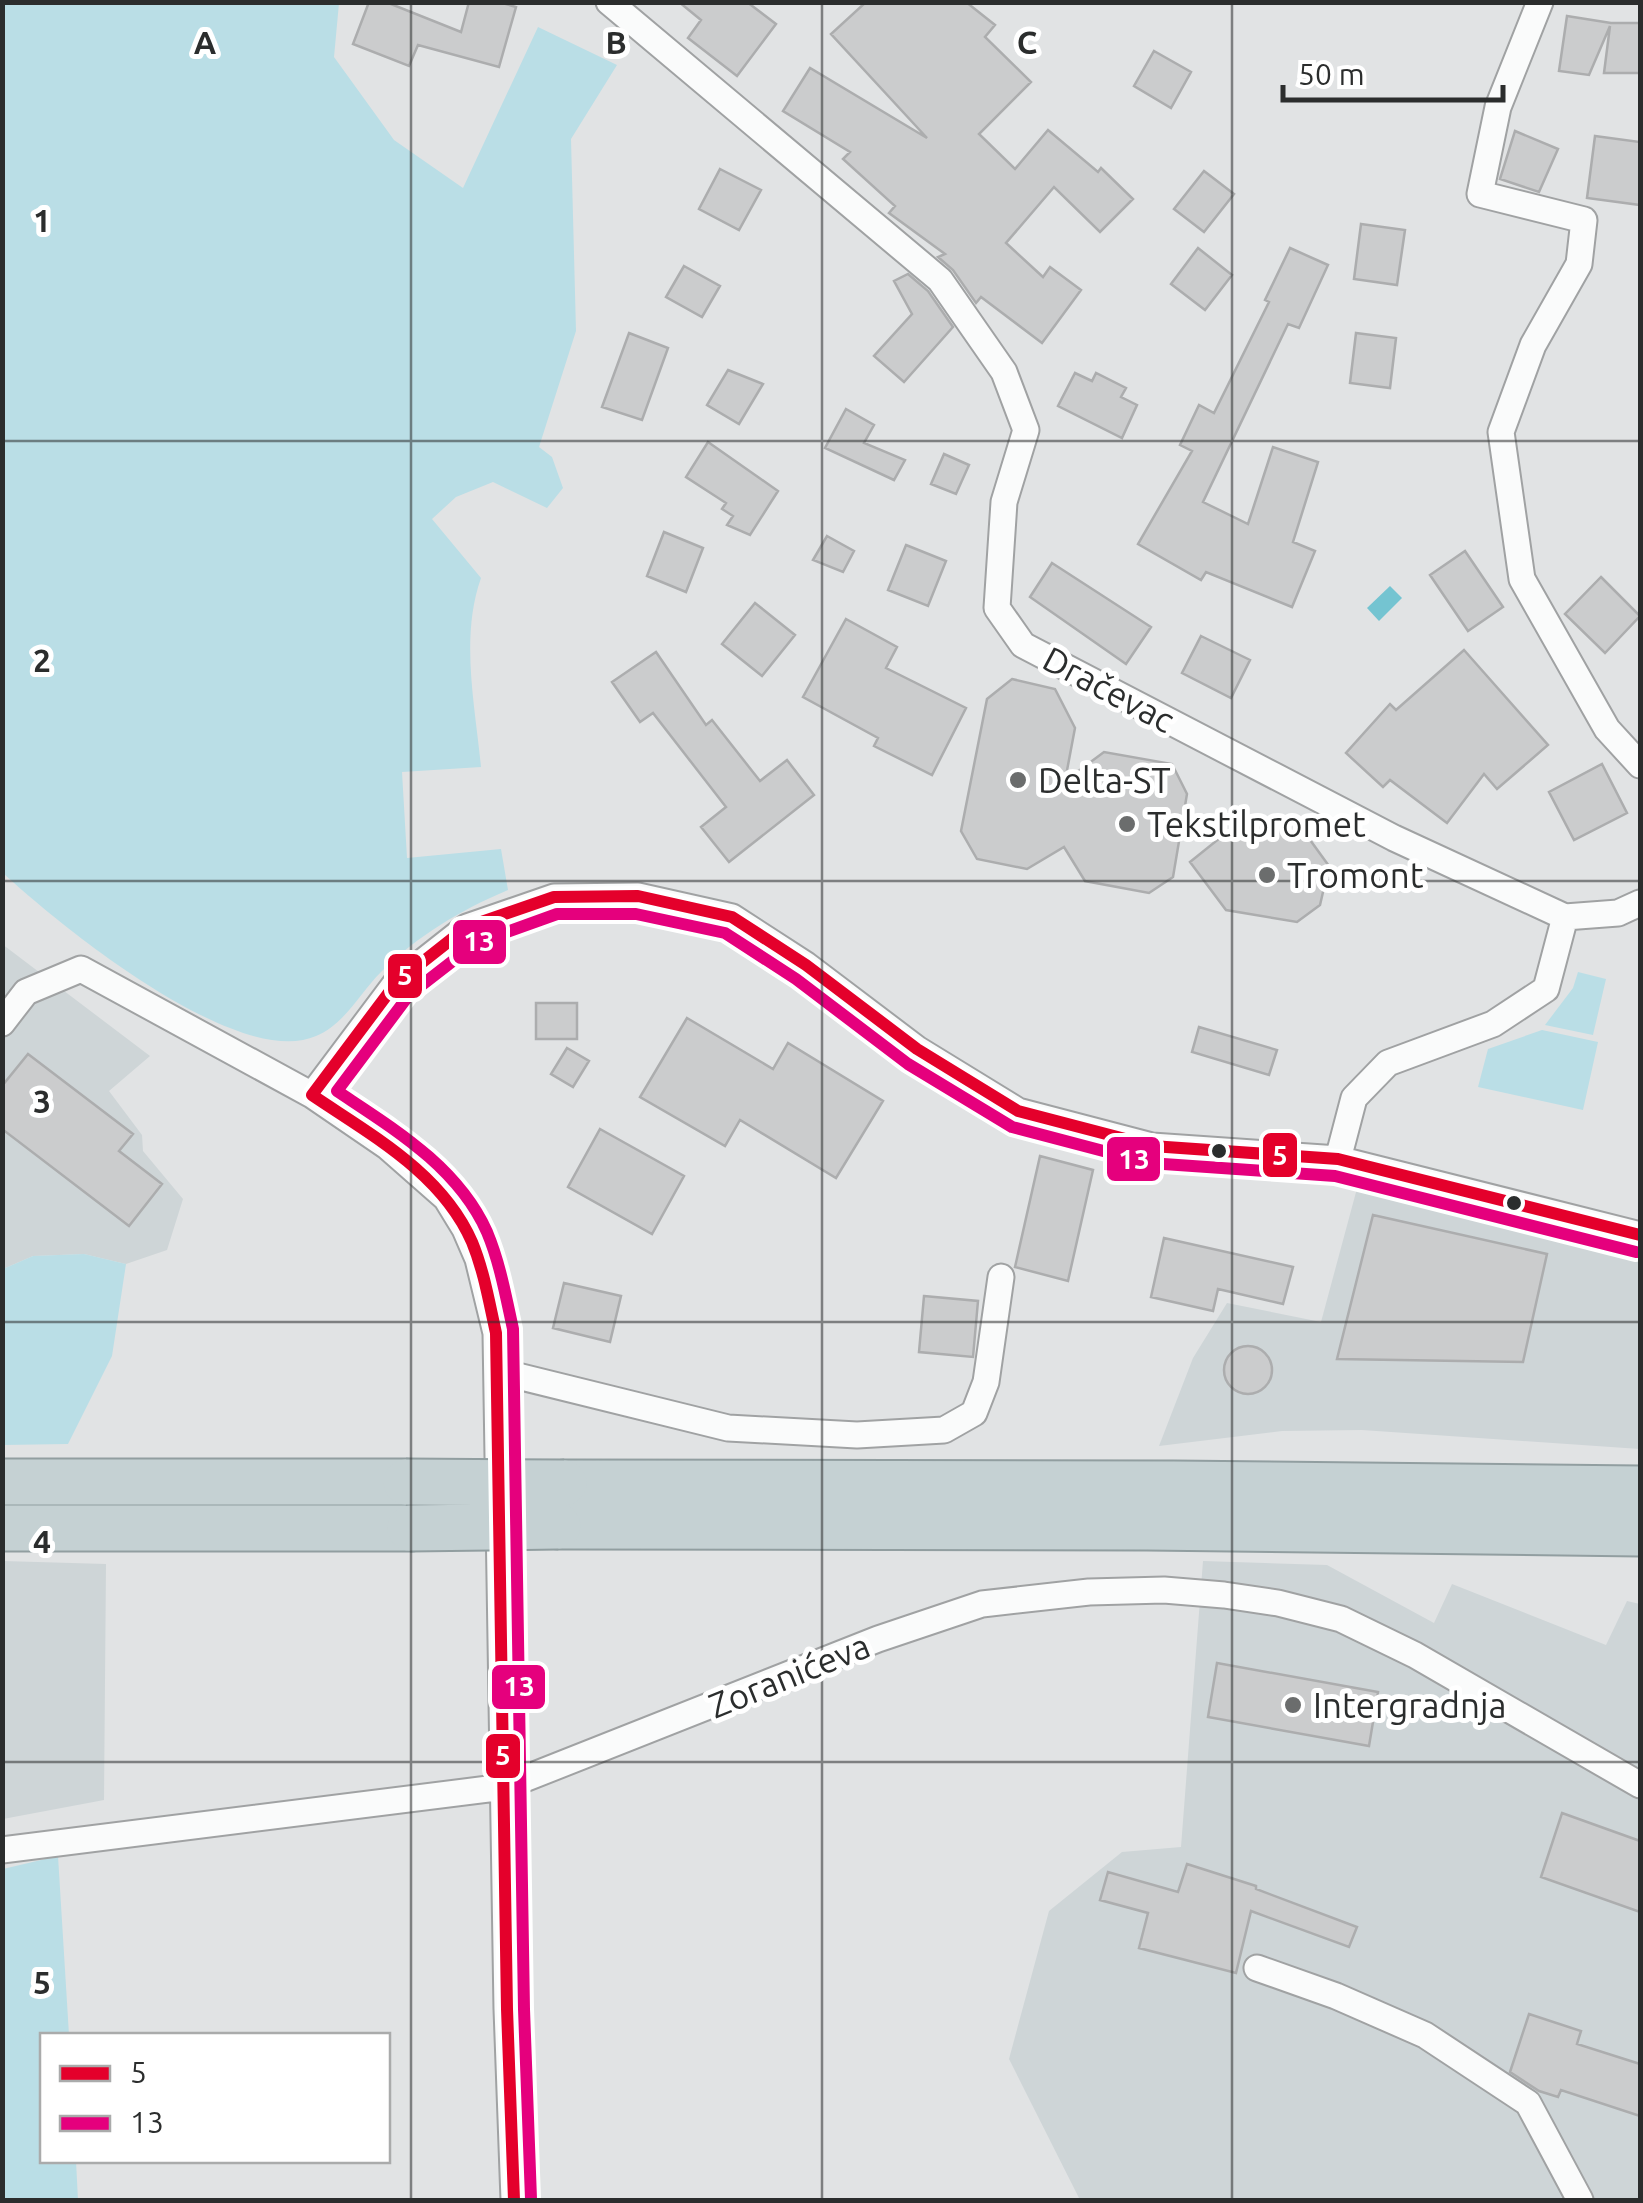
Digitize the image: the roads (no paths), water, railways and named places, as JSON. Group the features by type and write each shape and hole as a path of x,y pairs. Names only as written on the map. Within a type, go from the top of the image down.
{"highway":[{"path":"2,1482 406,1482 561,1504 1147,1527 1640,1533"},
{"path":"2,1528 410,1528 561,1504 1174,1484 1640,1489"}],"street":[{"name":"Dračevac","path":"609,2 940,280 1004,372 1026,430 1004,502 997,608 1023,644 1394,838 1566,916 1618,913 1640,902"},
{"path":"1540,2 1498,107 1480,194 1584,220 1579,264 1533,346 1501,432 1522,580 1607,729 1640,766"},
{"path":"312,1095 396,982 467,927 554,897 638,896 732,916 806,965 917,1049 1018,1111 1152,1146 1338,1159 1640,1235"},
{"path":"1338,1159 1354,1098 1388,1063 1492,1024 1546,988 1566,916"},
{"path":"2,1023 26,992 81,969 312,1095 388,1147 446,1198 465,1228 478,1259 496,1333 514,2200"},
{"path":"497,1371 728,1428 857,1435 944,1430 974,1413 986,1382 1001,1277"},
{"name":"Zoranićeva","path":"2,1850 504,1787 878,1639 982,1604 1089,1592 1164,1590 1278,1602 1341,1619 1414,1655 1640,1785"},
{"path":"1257,1968 1336,1996 1426,2035 1528,2103 1580,2200"}],"water":[{"path":"1390,586 1402,598 1379,621 1367,608"}],"place":[{"name":"Delta-ST","path":"1018,780"},
{"name":"Tekstilpromet","path":"1127,824"},
{"name":"Tromont","path":"1267,875"},
{"name":"Intergradnja","path":"1293,1705"}]}
